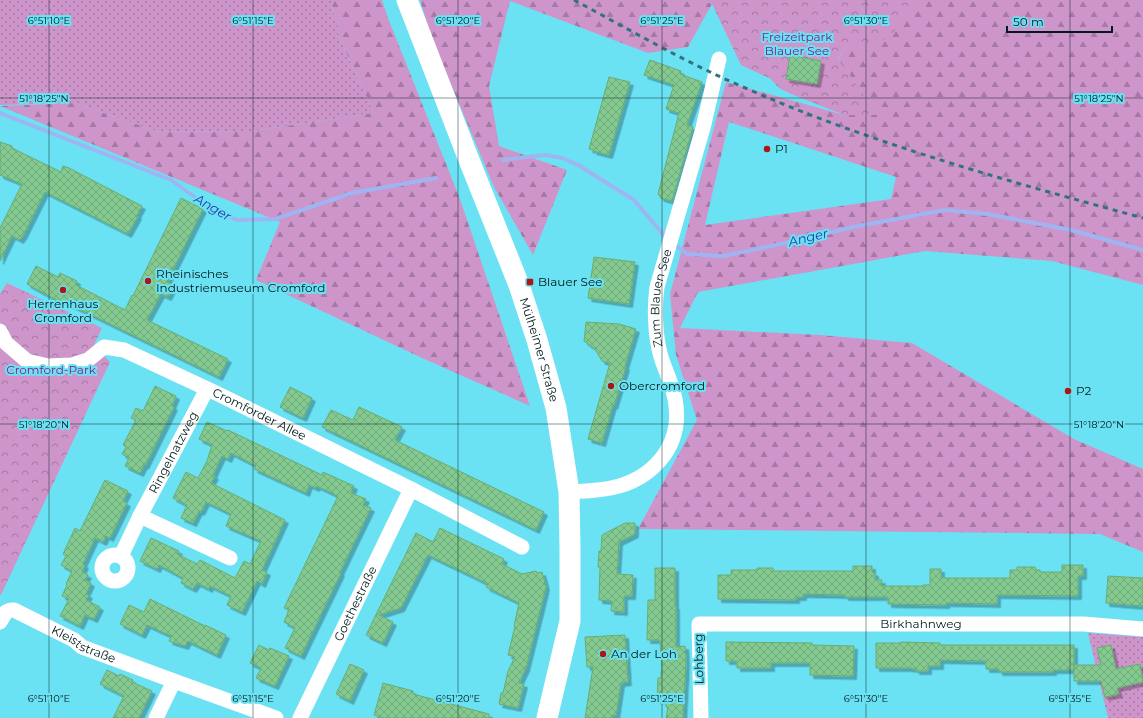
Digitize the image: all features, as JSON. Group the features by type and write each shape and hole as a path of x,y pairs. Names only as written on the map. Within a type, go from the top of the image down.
{"main road":[{"name":"Mülheimer Straße","path":"409,6 519,285 537,340 556,408 569,492 570,621 547,718"}],"street":[{"name":"Zum Blauen See","path":"569,492 611,488 638,479 663,458 675,432 677,419 676,405 661,355 657,329 655,301 656,287 703,128 719,59"},
{"name":"Cromforder Allee","path":"0,331 6,343 28,361 48,366 72,365 88,360 104,347 124,350 411,489 522,547"},
{"name":"Ringelnatzweg","path":"121,556 140,516 207,389"},
{"name":"Goethestraße","path":"300,718 411,489"},
{"path":"140,516 230,558"},
{"name":"Kleiststraße","path":"0,622 6,612 11,610 74,640 82,647 276,718"},
{"name":"Birkhahnweg","path":"699,624 1084,624 1143,629"},
{"name":"Lohberg","path":"699,624 701,718"},
{"path":"156,718 174,681"}],"green space":[{"path":"0,0 331,0 340,39 374,113 252,131 159,132 75,103 0,105"},
{"path":"331,0 382,0 460,199 530,406 422,358 256,280 280,222 0,106 75,103 159,132 252,131 374,113 340,39"},
{"path":"420,0 703,0 712,4 688,47 648,53 510,1 489,86 499,146 567,170 533,255 494,187 432,39"},
{"name":"Freizeitpark Blauer See","path":"703,0 919,0 891,35 868,49 847,44 838,59 876,112 875,115 844,115 791,94 779,88 771,79 741,65 712,4"},
{"path":"919,0 1143,0 1143,285 1052,261 925,251 698,292 680,328 820,335 912,343 1074,439 1143,469 1143,552 1100,534 638,529 697,420 676,355 670,294 726,82 844,115 875,115 876,112 838,60 847,43 868,49","holes":["729,122 896,177 891,199 705,225"]},
{"name":"Cromford-Park","path":"7,283 102,328 94,345 110,362 1,595 0,294"},
{"path":"1088,633 1143,637 1143,718 1108,718"}],"building":[{"path":"790,55 821,61 817,84 786,79"},
{"path":"650,60 681,71 680,74 702,82 687,125 693,127 672,201 661,198 658,194 679,113 666,109 674,85 644,75"},
{"path":"609,77 630,82 609,155 589,149"},
{"path":"0,142 12,146 12,148 61,172 63,166 69,168 142,206 128,234 45,192 23,236 20,240 12,236 0,261 0,228 22,184 0,175"},
{"path":"181,198 203,209 167,282 174,285 168,297 161,294 147,320 228,359 219,377 75,307 62,303 27,284 36,266 58,277 60,273 77,281 76,285 125,310"},
{"path":"594,257 635,262 629,304 588,298"},
{"name":"Obercromford","path":"586,322 619,324 636,329 625,366 626,367 602,443 588,439 610,363 602,361 595,349 584,341"},
{"path":"155,386 176,396 172,406 174,407 145,466 144,465 140,473 125,466 129,458 122,454 126,447 123,445 136,420 131,418 136,408 143,411"},
{"path":"290,387 312,398 303,418 280,407"},
{"path":"359,407 402,427 395,440 544,512 536,530 322,427 331,410 353,420"},
{"path":"207,422 227,431 228,430 322,475 323,472 354,486 351,493 366,499 363,505 371,508 301,656 285,648 295,628 284,622 289,610 284,608 338,496 317,486 316,488 309,485 306,493 254,469 256,466 231,453 228,459 222,456 211,483 285,520 262,570 267,572 262,584 257,581 242,612 227,605 231,596 210,586 209,589 197,583 193,589 181,583 183,578 159,565 157,569 140,561 151,538 179,551 177,554 197,564 200,560 235,578 244,561 250,564 261,541 226,526 231,514 206,502 201,512 199,511 193,523 181,518 187,505 173,498 186,472 198,478 207,461 212,445 199,439"},
{"path":"105,480 128,491 123,501 127,503 110,538 106,536 103,542 95,538 83,564 85,565 82,572 88,575 85,580 91,583 86,594 89,595 86,600 100,607 94,619 85,615 80,626 60,616 69,599 62,596 72,571 61,565 66,556 63,554 75,528 80,531"},
{"path":"625,523 635,523 635,534 619,542 617,574 633,575 632,596 624,596 624,612 611,611 612,601 599,600 599,551 601,551 602,535"},
{"path":"440,528 504,559 502,564 522,574 536,571 537,573 542,572 546,587 526,668 519,683 524,684 518,708 499,704 508,671 515,657 508,655 519,603 486,587 488,584 472,576 428,555 401,608 379,615 393,622 383,643 366,635 416,533 433,542"},
{"path":"1062,565 1083,565 1083,576 1078,576 1078,596 997,595 997,604 946,603 946,605 888,604 888,597 845,597 845,595 803,594 803,597 796,597 796,600 718,599 718,575 731,575 731,570 757,570 757,568 773,568 773,571 853,571 853,566 872,566 872,572 875,573 875,580 882,580 881,586 923,586 930,585 930,569 941,569 941,578 1010,578 1010,570 1017,570 1017,567 1035,567 1036,570 1040,570 1040,572 1062,572"},
{"path":"655,568 675,568 676,647 685,646 686,662 683,718 666,718 668,707 666,707 666,700 657,700 658,678 661,678 662,671 660,640 647,640 648,600 655,600"},
{"path":"1108,576 1143,578 1143,606 1106,603"},
{"path":"150,599 226,635 217,655 188,641 185,646 169,641 171,636 147,625 142,635 120,624 129,605 144,612"},
{"path":"625,635 628,682 621,683 616,716 614,715 613,718 585,718 593,667 587,667 585,637"},
{"path":"726,642 812,643 812,645 854,646 853,676 810,675 810,663 771,663 771,668 737,668 737,661 726,661"},
{"path":"876,643 940,643 940,645 1074,645 1074,670 1053,670 1053,672 999,672 999,669 986,669 986,661 940,660 940,666 928,666 928,671 916,671 916,669 908,668 876,668"},
{"path":"259,645 269,650 270,648 289,656 275,686 256,678 261,668 250,663"},
{"path":"1111,645 1116,669 1140,664 1143,682 1117,688 1119,694 1105,697 1101,681 1074,681 1074,665 1101,665 1097,648"},
{"path":"350,664 364,670 350,701 336,694"},
{"path":"107,670 119,676 120,674 133,680 132,682 152,691 139,718 113,718 124,696 100,684"},
{"path":"383,683 413,691 413,694 489,714 489,718 384,718 374,715"}],"waterway":[{"name":"Anger","path":"0,113 171,180 210,208 237,220 275,219 352,193 436,178"},
{"name":"Anger","path":"503,160 546,155 562,158 578,165 634,200 668,238"},
{"name":"Anger","path":"673,243 687,254 723,256 853,227 945,210 987,214 1071,230 1143,250"}],"railway":[{"path":"574,0 700,67 743,87 841,126 941,160 1143,218"}],"place":[{"name":"P1","path":"767,149"},
{"name":"Rheinisches Industriemuseum Cromford","path":"148,281"},
{"name":"Blauer See","path":"530,282"},
{"name":"Herrenhaus Cromford","path":"63,290"},
{"name":"Obercromford","path":"611,386"},
{"name":"P2","path":"1068,391"},
{"name":"An der Loh","path":"603,654"}]}
